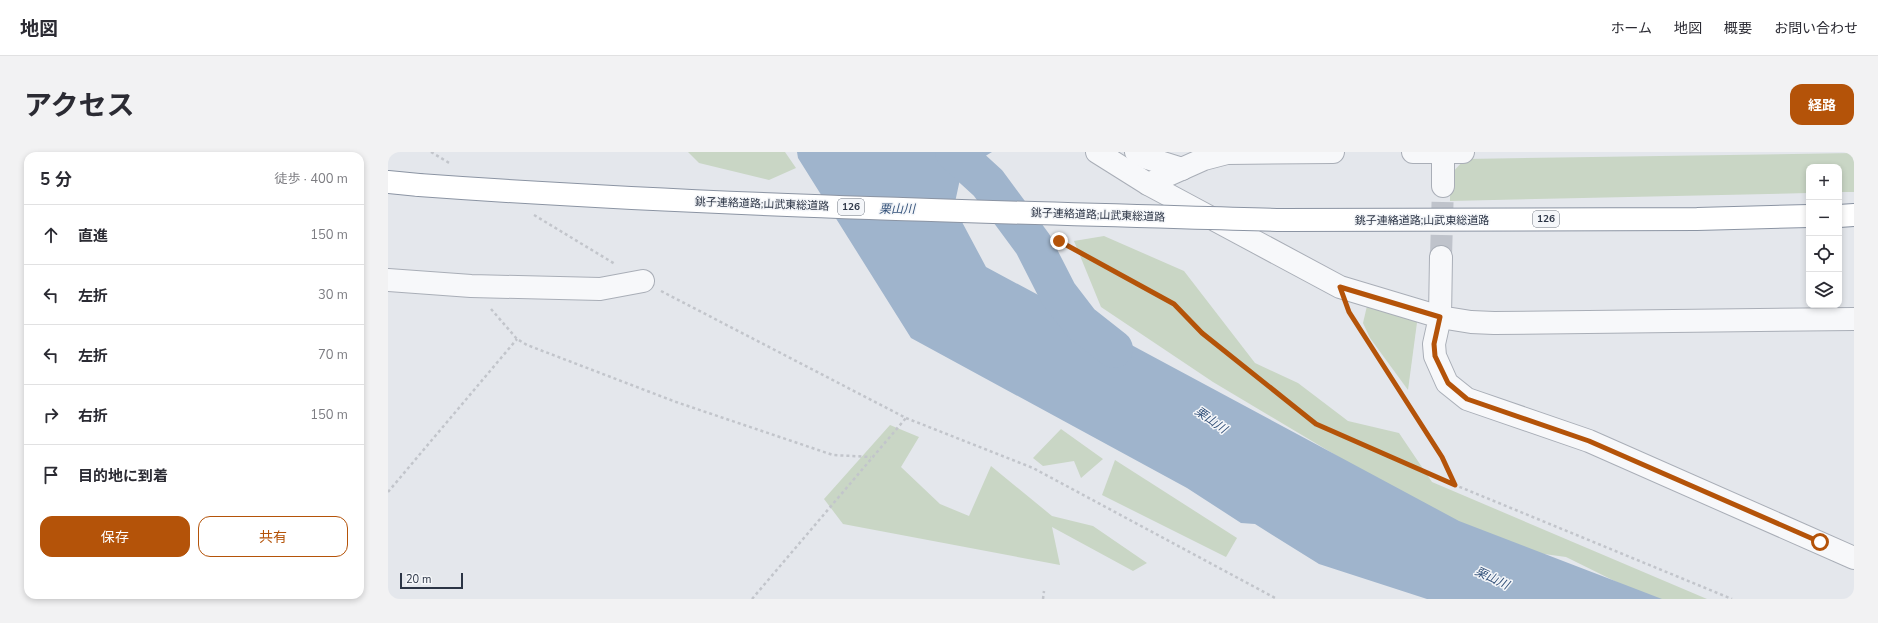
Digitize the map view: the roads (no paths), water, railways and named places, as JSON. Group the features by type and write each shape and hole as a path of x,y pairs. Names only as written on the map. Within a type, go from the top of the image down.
{"highway":[{"name":"銚子連絡道路;山武東総道路","path":"388,182 544,194 819,206 1283,220 1698,219 1806,216"},
{"path":"1842,216 1854,215"}],"street":[{"path":"1097,152 1148,184 1340,287 1440,317 1471,322 1854,319"},
{"path":"1136,152 1147,158 1182,169"},
{"path":"1148,184 1204,159 1227,153 1334,152"},
{"path":"1413,152 1453,152 1443,186"},
{"path":"1441,257 1440,317 1434,344 1435,356 1448,383 1467,399 1589,441 1854,558"},
{"path":"388,280 471,286 600,288 643,281"}],"water":[{"name":"栗山川","path":"797,152 992,152 962,170 954,207 986,267 1459,521 1662,599 1427,599 1319,564 1255,524 1241,523 1187,488 911,338 798,158"}],"waterway":[{"name":"栗山川","path":"954,152 988,183 1033,244 1058,293 1081,323 1114,349"}],"tunnel":[{"path":"1441,257 1443,186"}]}
